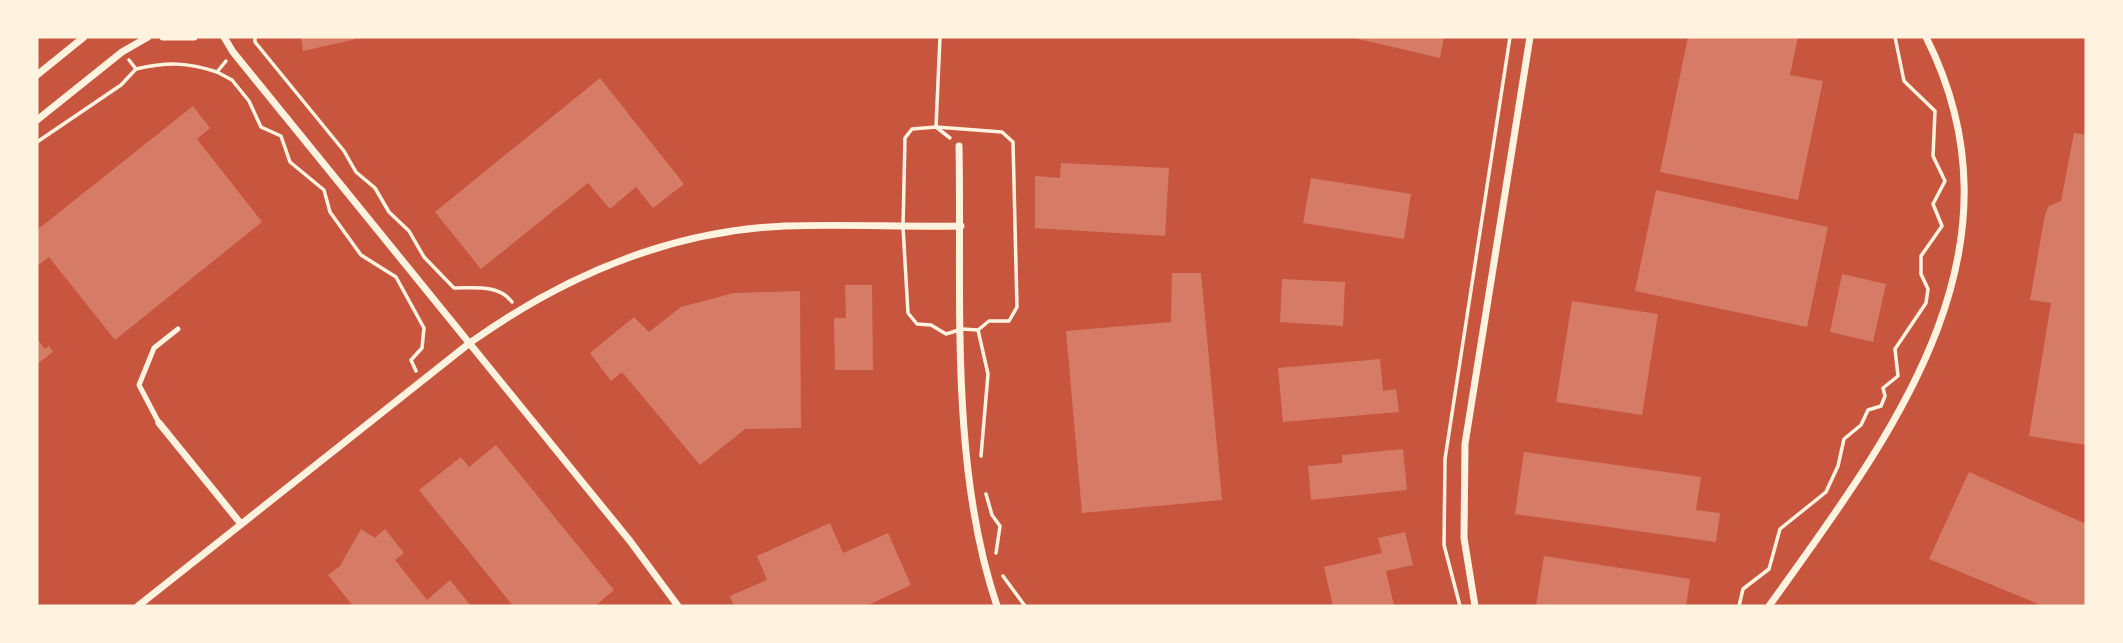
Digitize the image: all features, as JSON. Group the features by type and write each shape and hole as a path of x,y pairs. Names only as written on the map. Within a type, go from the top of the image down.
{"street":[{"path":"37,75 85,37"},
{"path":"37,120 122,52 148,37"},
{"path":"163,37 194,37"},
{"path":"224,37 233,52 471,342 676,600 678,606"},
{"path":"1475,606 1464,538 1465,444 1530,37"},
{"path":"1769,606 1885,438 1922,368 1960,261 1964,165 1956,117 1939,59 1926,37"},
{"path":"959,146 962,404 981,559 997,606"},
{"path":"138,606 471,342 556,287 680,240 783,226 961,226"},
{"path":"159,423 241,524"}],"lane":[{"path":"159,423 139,385 154,348 178,329"}],"path":[{"path":"940,37 936,127 959,146"},
{"path":"1739,606 1743,589 1769,569 1780,530 1826,492 1838,466 1844,439 1861,425 1868,410 1881,406 1885,396 1883,388 1898,376 1895,349 1926,303 1928,289 1921,274 1921,256 1942,226 1934,204 1945,181 1933,156 1935,111 1904,80 1895,37"},
{"path":"217,72 233,52 255,39 356,172 375,188 389,212 409,231 424,257 454,288 485,288 496,291 507,295 517,310"},
{"path":"122,52 136,69"},
{"path":"37,142 121,86 136,69 165,62 190,62 232,80 249,101 261,127 281,136 290,162 324,190 330,212 361,255 396,277 424,328 422,348 411,360 421,382"},
{"path":"978,330 988,374 981,464"},
{"path":"985,488 992,515 1000,526 995,558"},
{"path":"1001,573 1026,606"}],"building":[{"path":"301,37 361,37 361,38 303,51"},
{"path":"1350,37 1444,37 1440,58"},
{"path":"1688,37 1798,37 1790,75 1823,81 1798,200 1660,172"},
{"path":"600,78 684,184 653,208 636,187 610,209 588,183 481,269 435,212"},
{"path":"193,106 210,128 197,139 262,222 115,340 49,257 37,266 37,230"},
{"path":"2074,133 2086,135 2086,445 2029,436 2051,303 2030,300 2045,214 2049,206 2061,201"},
{"path":"1061,163 1169,168 1165,236 1035,228 1035,176 1060,178"},
{"path":"1311,178 1411,194 1404,239 1303,223"},
{"path":"1656,190 1828,227 1807,327 1635,291"},
{"path":"1172,273 1201,273 1222,500 1082,513 1066,331 1171,322"},
{"path":"1842,274 1886,284 1873,342 1830,332"},
{"path":"1282,279 1345,282 1343,326 1280,322"},
{"path":"845,285 872,285 873,370 835,370 834,318 846,318"},
{"path":"800,291 801,428 745,429 700,465 622,372 611,381 590,353 634,317 649,332 681,307 734,293"},
{"path":"1572,301 1658,314 1642,415 1556,402"},
{"path":"37,339 45,349 49,346 53,352 37,364"},
{"path":"1380,359 1383,391 1396,389 1399,412 1283,422 1278,368"},
{"path":"496,445 614,590 595,606 513,606 419,490 461,457 469,467"},
{"path":"1403,449 1407,490 1311,500 1308,466 1342,463 1342,455"},
{"path":"1524,452 1701,477 1696,510 1720,513 1716,542 1515,514"},
{"path":"1969,472 2086,524 2086,606 2043,606 1929,559"},
{"path":"830,523 843,553 888,533 911,585 866,606 734,606 730,596 767,580 757,556"},
{"path":"361,529 375,538 385,529 404,553 395,560 427,600 450,580 471,606 353,606 328,575 340,566"},
{"path":"1405,532 1413,565 1386,571 1394,606 1333,606 1324,567 1382,553 1378,538"},
{"path":"1544,556 1690,579 1686,606 1536,606"}]}
